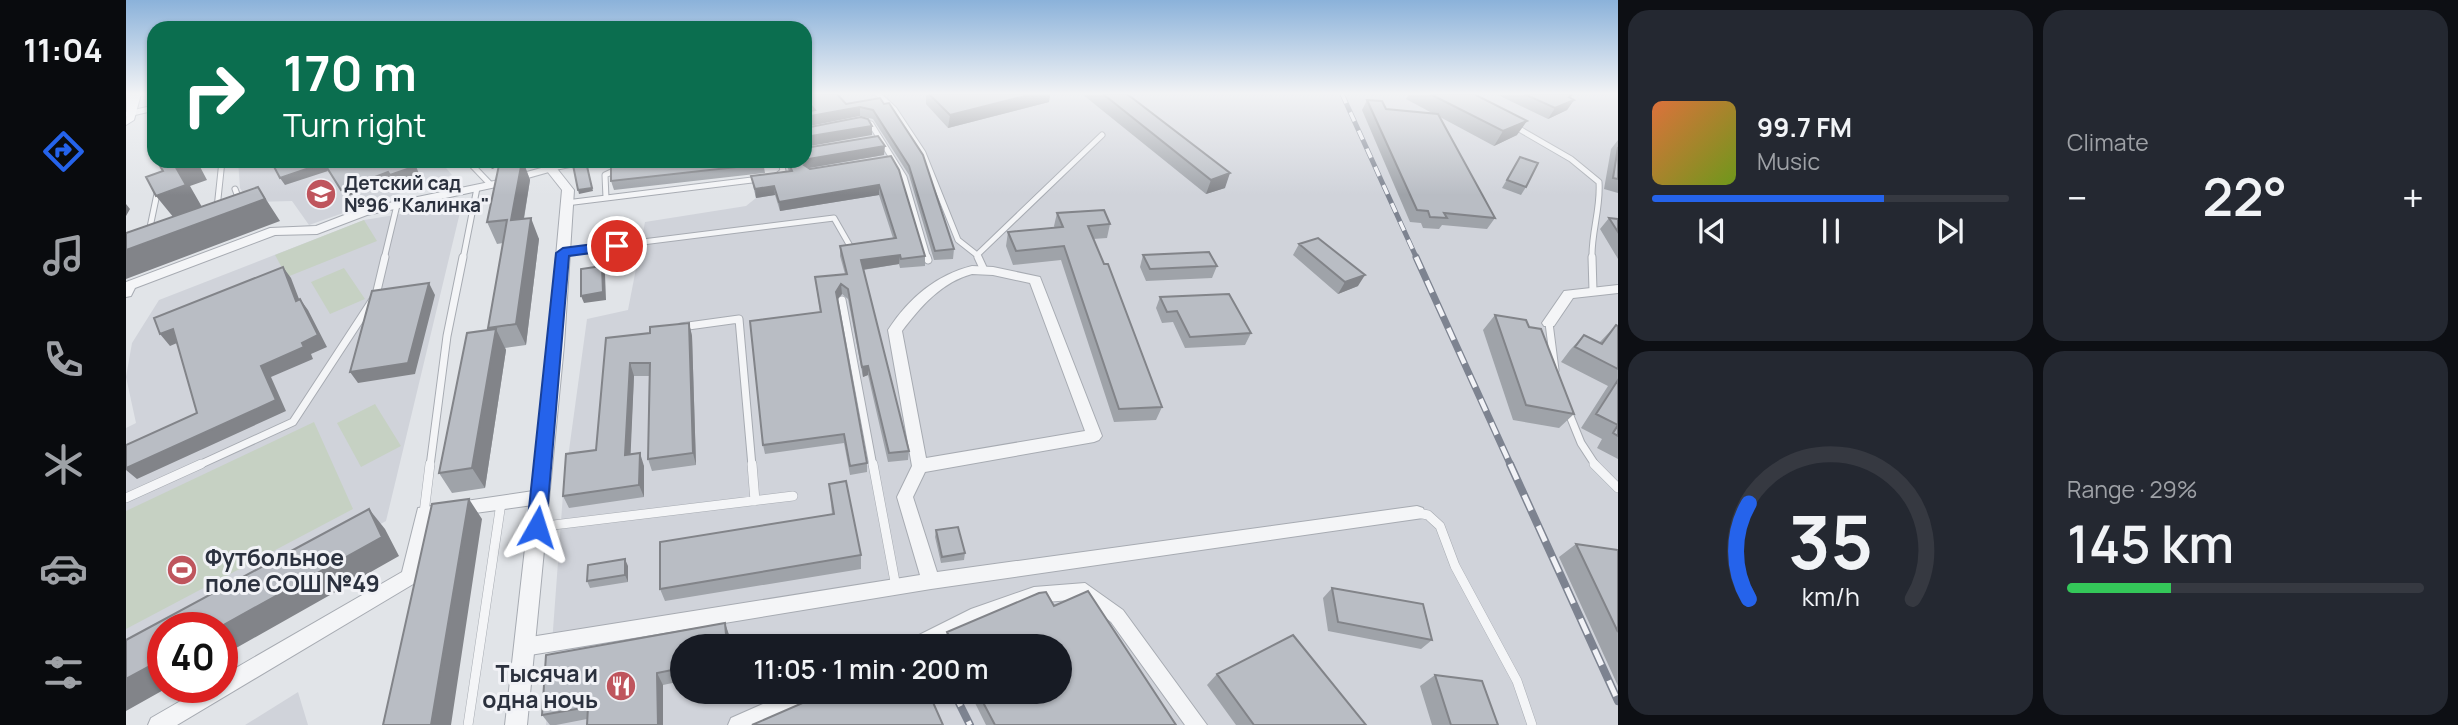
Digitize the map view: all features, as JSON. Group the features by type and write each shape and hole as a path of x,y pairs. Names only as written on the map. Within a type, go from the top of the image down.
{"street":[{"path":"126,293 130,285 274,230 317,230 364,212 491,185 539,168"},
{"path":"516,725 568,190 550,168"},
{"path":"920,466 1094,436 1035,280 984,270 954,276 918,299 895,330 920,466 905,497 931,581"},
{"path":"1549,323 1569,294 1618,289"},
{"path":"238,678 409,577 424,513 540,497"},
{"path":"524,647 931,581 1417,513"},
{"path":"939,634 977,615 1034,595 1085,591 1117,616 1197,725"},
{"path":"158,725 195,703"},
{"path":"738,725 785,704"}],"lane":[{"path":"873,128 904,177 928,260"},
{"path":"906,128 923,153 958,240 977,255 984,270"},
{"path":"1516,128 1571,159 1599,181 1599,206 1591,243 1593,291"},
{"path":"977,255 1102,135"},
{"path":"868,141 881,139"},
{"path":"883,161 895,159"},
{"path":"221,168 216,215 242,206 235,189"},
{"path":"475,168 491,185"},
{"path":"606,198 607,172 625,168"},
{"path":"566,203 776,177 783,171 782,168"},
{"path":"148,236 159,186"},
{"path":"424,513 447,336 477,188"},
{"path":"126,498 293,422 376,295 397,205"},
{"path":"563,253 834,218 850,246"},
{"path":"137,239 159,232"},
{"path":"842,300 896,587"},
{"path":"674,328 739,319 755,501"},
{"path":"1549,323 1558,382"},
{"path":"1567,408 1575,434 1601,474 1618,488"},
{"path":"537,527 793,496"},
{"path":"468,725 501,502"},
{"path":"1417,513 1428,515 1440,526 1455,566 1517,681 1532,725"}],"shaded area":[{"path":"812,128 1618,128 1618,725 546,725 563,494 587,319 628,310 645,222 746,206 756,198 753,186 792,180 788,168 812,168"},
{"name":"Детский сад №96 \"Калинка\"","path":"239,168 446,168 452,175 309,225 292,201 249,202 240,188"},
{"path":"462,204 386,521 218,612 147,612 147,643 126,662 126,428 136,423 126,377 132,343 159,300 364,220"},
{"path":"298,692 308,725 245,725"}],"green space":[{"path":"364,220 377,241 287,277 275,255"},
{"path":"344,268 365,299 330,314 311,282"},
{"path":"375,404 401,446 361,467 337,423"},
{"name":"Футбольное поле СОШ №49","path":"314,422 353,509 158,612 147,612 147,618 126,629 126,511"}],"building":[{"path":"812,128 861,128 812,136"},
{"path":"884,128 905,128 923,155 954,249 935,251 909,166"},
{"path":"1145,128 1171,128 1230,173 1211,180"},
{"path":"1380,128 1446,128 1495,218 1444,213 1447,218 1430,217 1428,211 1417,210"},
{"path":"878,136 885,146 812,158 812,147"},
{"path":"1618,147 1618,179 1613,178"},
{"path":"891,156 899,170 925,256 901,259 900,255 861,260 909,451 889,453 868,366 862,367 848,289 841,284 836,292 867,463 850,466 844,434 763,445 750,321 821,312 815,277 847,274 840,246 896,238 879,185 779,202 774,186 755,189 751,176 792,171 791,168 810,169"},
{"path":"1520,157 1538,163 1526,187 1507,180"},
{"path":"161,168 176,168 186,185 156,196 146,177 163,171"},
{"path":"275,168 309,168 280,178"},
{"path":"327,168 410,168 390,175 388,172 341,190"},
{"path":"498,168 521,168 511,220 531,218 516,324 488,328 507,220 487,222"},
{"path":"574,168 587,168 592,188 578,190"},
{"path":"611,168 728,168 611,181"},
{"path":"258,187 265,199 126,250 126,233"},
{"path":"1104,210 1110,224 1088,226 1104,264 1108,264 1162,407 1119,409 1064,246 1016,251 1008,232 1063,227 1057,213"},
{"path":"1609,218 1618,219 1618,232"},
{"path":"1318,238 1365,275 1345,282 1299,244"},
{"path":"1209,252 1217,266 1150,269 1143,255"},
{"path":"602,266 603,292 581,296 581,269"},
{"path":"283,267 296,301 300,299 318,335 302,343 304,347 261,366 276,400 126,468 126,445 197,413 173,329 160,334 154,318"},
{"path":"429,283 408,363 350,372 372,291"},
{"path":"1229,294 1251,333 1190,337 1177,311 1167,312 1160,297"},
{"path":"1495,315 1526,320 1529,327 1541,329 1574,414 1526,405"},
{"path":"689,323 693,453 648,459 650,363 630,363 625,455 640,453 639,485 563,496 566,454 596,450 606,338 650,333 650,327"},
{"path":"1616,325 1618,369 1575,347 1584,335 1602,344"},
{"path":"496,329 472,468 439,473 467,333"},
{"path":"1618,380 1618,425 1596,414"},
{"path":"846,481 861,555 660,589 660,542 834,514 829,484"},
{"path":"469,499 431,725 383,725 432,504"},
{"path":"369,509 382,537 238,617 238,612 178,612"},
{"path":"958,527 965,553 942,557 936,530"},
{"path":"1576,544 1618,550 1618,632"},
{"path":"625,559 625,575 587,581 588,565"},
{"path":"1332,588 1423,604 1432,640 1338,622"},
{"path":"1088,591 1176,725 995,725 984,704 1072,704 1072,634 947,632 1039,593 1046,592 1054,606"},
{"path":"725,623 726,634 670,634 670,670 657,673 658,725 587,725 588,707 542,715 546,655"},
{"path":"147,629 147,668 126,679 126,640"},
{"path":"1293,635 1366,725 1254,725 1217,674"},
{"path":"1435,675 1482,681 1498,725 1451,725"},
{"path":"800,704 934,704 943,725 752,725"}],"railway":[{"path":"1357,128 1417,259"},
{"path":"1416,257 1511,466"},
{"path":"1510,464 1618,701"},
{"path":"960,704 970,725"}],"place":[{"name":"Детский сад №96 \"Калинка\"","path":"321,194"},
{"name":"Футбольное поле СОШ №49","path":"182,570"},
{"name":"Тысяча и одна ночь","path":"621,686"}],"route":[{"path":"537,527 563,253 617,246"}]}
